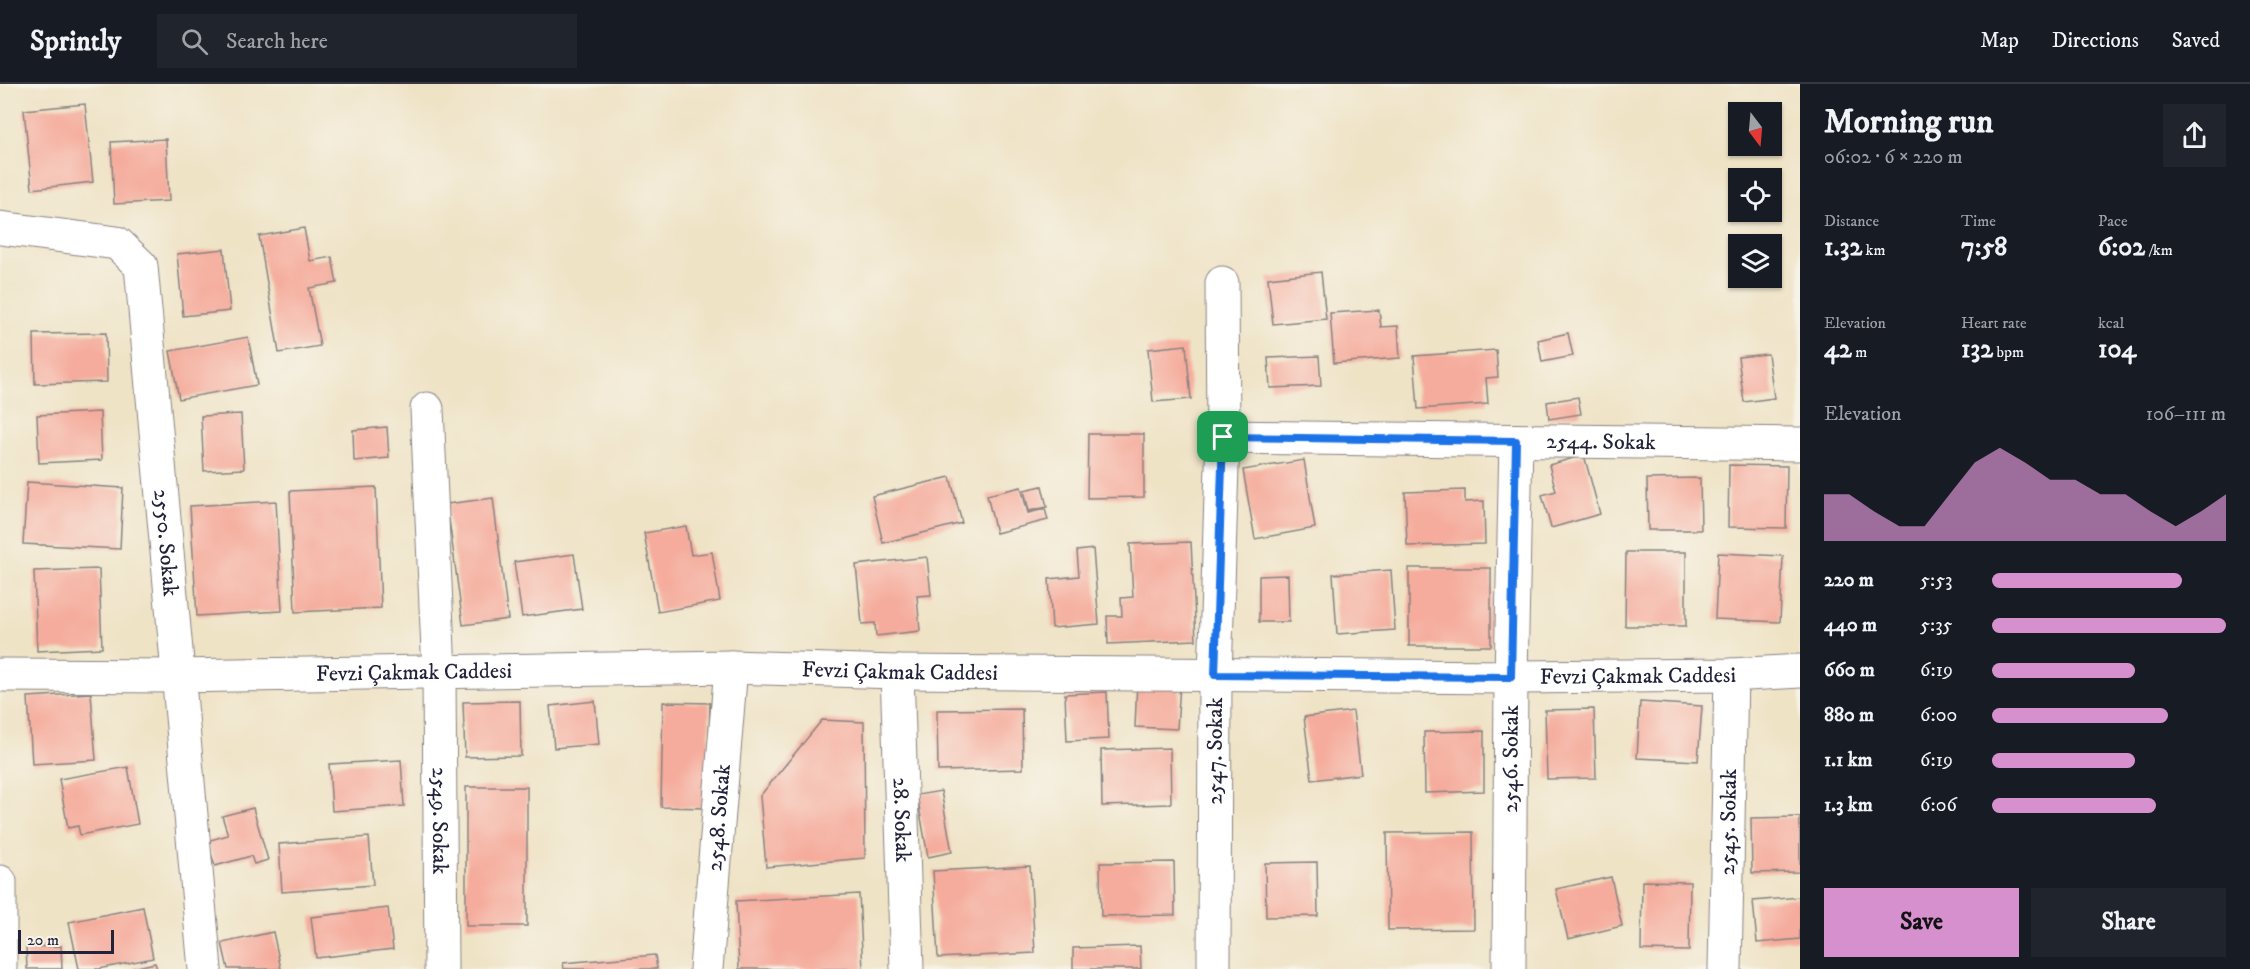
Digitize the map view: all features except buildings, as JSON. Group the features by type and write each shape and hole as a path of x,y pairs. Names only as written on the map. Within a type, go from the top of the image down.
{"street":[{"name":"2550. Sokak","path":"0,228 117,243 141,266 205,969"},
{"name":"2547. Sokak","path":"1214,969 1215,675 1223,437 1222,283"},
{"name":"2549. Sokak","path":"427,409 439,672 441,969"},
{"name":"2544. Sokak","path":"1223,437 1800,444"},
{"name":"2546. Sokak","path":"1509,969 1511,677 1516,441"},
{"name":"Fevzi Çakmak Caddesi","path":"0,675 178,676 731,667 897,672 1511,677 1731,675 1800,671"},
{"name":"2548. Sokak","path":"706,969 731,667"},
{"name":"28. Sokak","path":"897,672 907,969"},
{"name":"2545. Sokak","path":"1725,969 1731,675"},
{"path":"0,882 0,969"}],"route":[{"path":"1223,437 1516,441 1511,677 1215,675 1223,437"}]}
